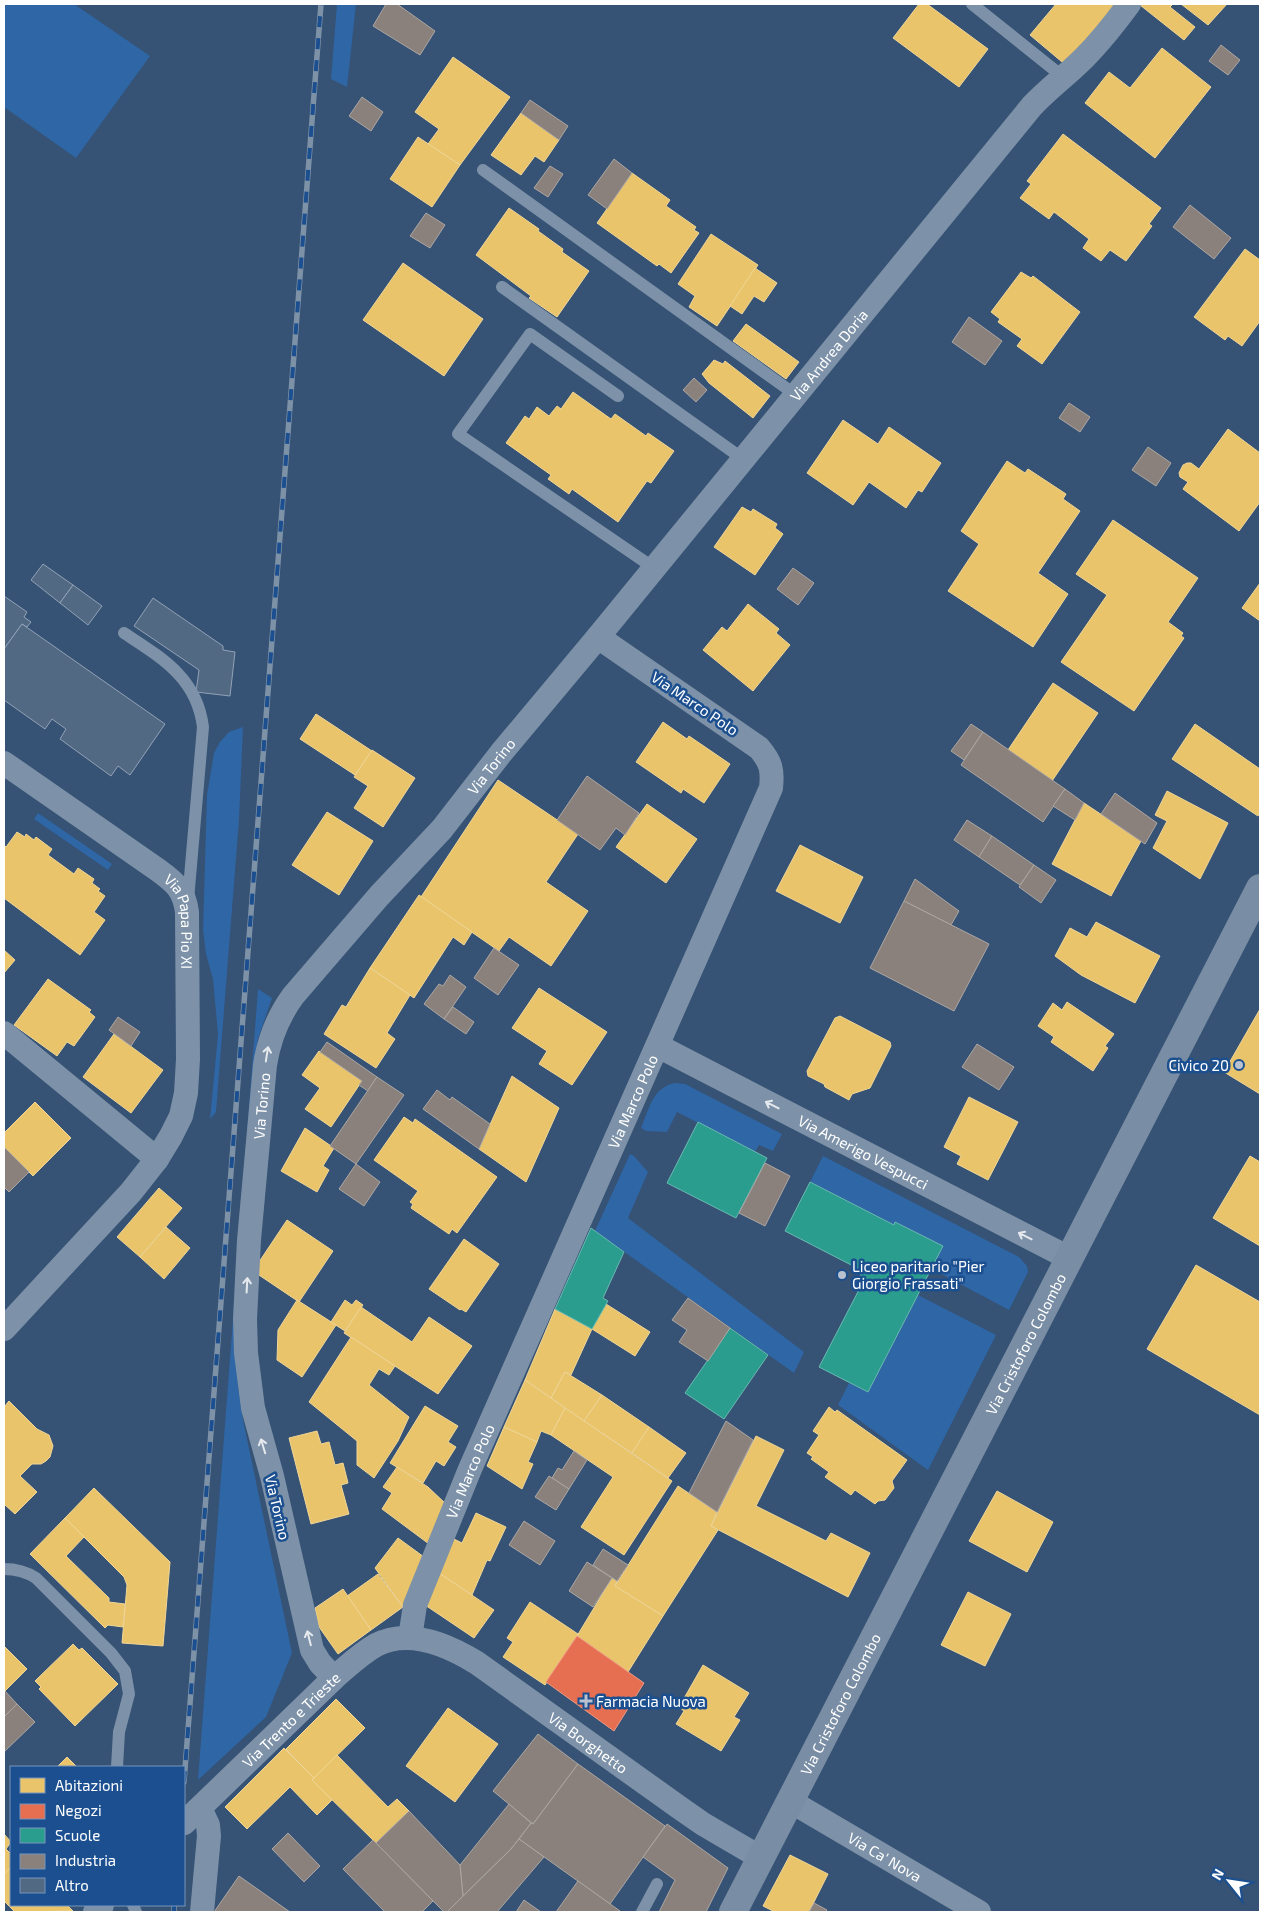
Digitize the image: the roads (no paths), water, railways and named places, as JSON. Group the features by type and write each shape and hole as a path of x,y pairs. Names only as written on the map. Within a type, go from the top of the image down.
{"street":[{"name":"Via Andrea Doria","path":"598,637 1032,106 1103,38 1129,4"},
{"name":"Via Marco Polo","path":"410,1638 415,1605 470,1469 766,804 771,788 772,772 768,758 749,740 598,637"},
{"name":"Via Torino","path":"334,1678 320,1663 312,1650 272,1476 253,1408 248,1378 245,1319 249,1240 268,1046 274,1027 293,996 374,902 442,829 501,753 598,637"},
{"name":"Via Papa Pio XI","path":"4,763 171,879 180,888 185,898 187,912 188,1059 186,1093 181,1116 157,1159 131,1192 4,1329"},
{"name":"Via Cristoforo Colombo","path":"733,1912 1260,888"},
{"path":"4,1033 157,1159"},
{"name":"Via Amerigo Vespucci","path":"658,1046 1069,1258"},
{"name":"Via Trento e Trieste","path":"192,1816 356,1659 378,1644 394,1639 410,1638"},
{"name":"Via Borghetto","path":"410,1638 449,1647 477,1663 695,1818 762,1858"},
{"name":"Via Ca' Nova","path":"790,1801 979,1912"},
{"path":"192,1816 208,1825 209,1836 202,1912"}],"lane":[{"path":"972,4 1062,76"},
{"path":"484,170 796,395"},
{"path":"502,287 743,459"},
{"path":"618,396 530,334 458,434 654,568"},
{"path":"124,633 172,668 189,686 198,701 201,712 203,727 187,912"},
{"path":"4,1569 26,1572 36,1578 111,1653 125,1671 129,1694 120,1732 117,1766"},
{"path":"642,1912 656,1884"}],"railway":[{"path":"185,1769 321,4"},
{"path":"174,1906 174,1912"}],"place":[{"name":"Civico 20","path":"1239,1065"},
{"name":"Liceo paritario \"Pier Giorgio Frassati\"","path":"842,1275"},
{"name":"Farmacia Nuova","path":"586,1701"}]}
